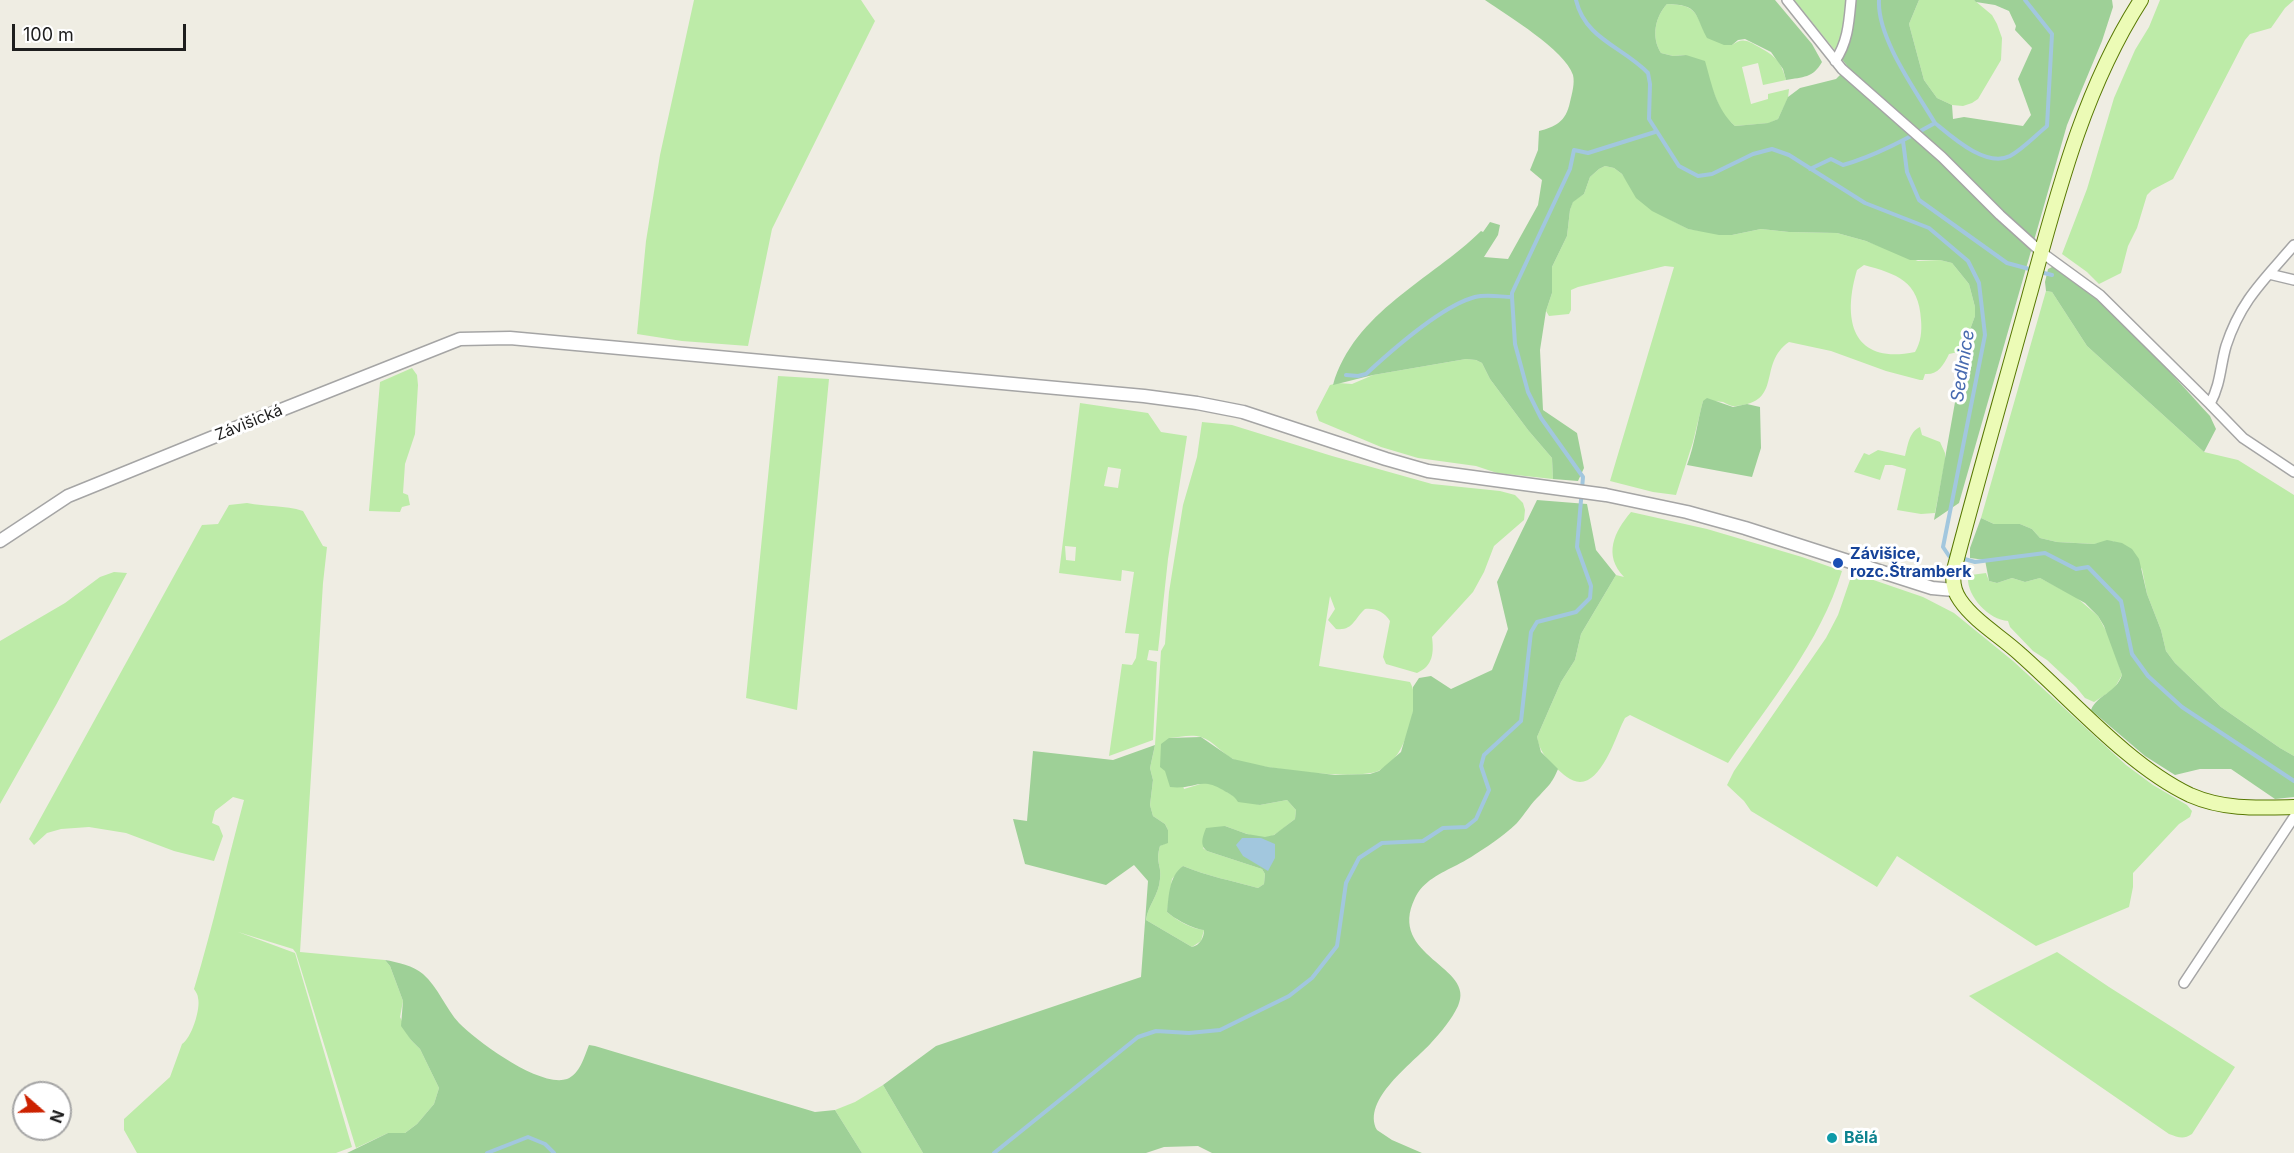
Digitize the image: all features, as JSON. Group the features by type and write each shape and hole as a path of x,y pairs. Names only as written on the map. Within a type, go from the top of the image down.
{"main road":[{"path":"2141,0 2114,47 2087,104 2041,252 1960,546 1953,577 1954,590 1961,602 1973,614 2126,751 2158,776 2194,796 2225,806 2294,807"}],"street":[{"path":"1787,0 1834,61 1942,157 2041,252 2100,295 2243,438 2294,472"},
{"path":"1834,61 1841,52 1849,30 1851,0"},
{"path":"2210,404 2218,388 2226,346 2242,308 2257,286 2294,245"},
{"path":"2269,274 2294,280"},
{"name":"Závišická","path":"0,541 68,496 238,427 460,339 510,338 1144,396 1214,406 1263,418 1428,471 1605,495 1687,512 1745,528 1932,588 1954,590"},
{"path":"2184,983 2294,817"}],"green space":[{"path":"694,0 861,0 875,21 772,229 748,346 682,341 637,334 646,241 660,155"},
{"path":"1485,0 1775,0 1812,44 1822,62 1815,71 1807,76 1786,80 1783,69 1771,52 1745,39 1738,40 1732,45 1724,45 1707,38 1694,12 1685,6 1667,4 1657,21 1655,34 1661,53 1673,56 1686,55 1705,61 1719,104 1735,126 1768,123 1778,119 1788,97 1800,88 1836,79 1848,67 1838,54 1851,0 1919,0 1909,24 1924,80 1937,98 1952,105 1953,119 1964,117 2023,126 2031,115 2018,79 2032,48 2015,30 2016,26 2009,11 1974,0 2112,0 2113,7 2102,41 2067,125 1959,503 1934,520 1957,391 1963,393 1965,381 1965,366 1958,352 1965,343 1975,316 1969,284 1952,263 1940,260 1910,260 1866,241 1837,233 1761,229 1732,235 1719,235 1688,229 1652,211 1636,198 1622,174 1614,168 1605,166 1590,177 1584,194 1573,202 1570,210 1567,236 1552,267 1552,293 1546,311 1540,350 1543,410 1577,433 1584,468 1578,481 1553,479 1552,458 1490,379 1482,363 1476,360 1466,359 1373,375 1333,385 1343,359 1358,337 1396,299 1481,231 1483,232 1490,222 1500,225 1498,235 1484,257 1508,259 1538,205 1542,180 1530,170 1538,150 1539,131 1550,128 1563,119 1572,92 1573,75 1568,65 1548,45"},
{"path":"1794,0 1851,0 1838,54 1833,48"},
{"path":"1919,0 1974,0 1992,15 1997,24 2002,38 2001,60 1978,99 1972,103 1963,106 1952,105 1937,98 1924,80 1909,24"},
{"path":"2160,0 2294,0 2285,8 2271,28 2250,34 2245,40 2173,179 2147,195 2137,228 2128,246 2121,273 2099,284 2062,254 2087,189 2114,98"},
{"path":"1667,4 1687,7 1695,13 1704,31 1732,45 1739,41 1749,42 1765,50 1777,60 1786,80 1763,85 1758,63 1742,67 1751,104 1768,99 1768,94 1789,89 1788,98 1778,119 1769,123 1735,126 1723,115 1713,91 1686,55 1673,56 1661,53 1655,34 1657,21"},
{"path":"1605,166 1614,168 1671,220 1688,229 1732,235 1761,229 1837,233 1866,241 1918,261 1940,260 1952,263 1969,284 1975,307 1975,316 1965,343 1958,352 1949,354 1937,371 1925,374 1923,380 1920,380 1886,371 1831,351 1789,342 1774,361 1765,390 1760,397 1751,403 1734,406 1723,402 1703,401 1676,495 1653,492 1610,481 1674,267 1665,266 1578,287 1571,290 1569,314 1549,316 1546,311 1552,293 1552,267 1567,236 1573,201 1584,194 1590,177","holes":["1864,265 1896,276 1904,281 1916,296 1921,328 1920,340 1915,352 1894,354 1877,352 1865,345 1857,335 1852,321 1851,306 1857,270"]},
{"path":"2054,266 2117,318 2210,416 2216,429 2204,452 2087,346 2052,292 2046,291 2045,282 2048,269"},
{"path":"2046,291 2052,292 2087,346 2204,452 2238,460 2294,495 2294,756 2221,707 2175,663 2166,651 2161,630 2147,594 2142,569 2113,541 2094,544 2057,542 2040,538 2032,529 2020,524 1994,524 1981,518"},
{"path":"1466,359 1482,363 1490,379 1552,458 1553,479 1497,473 1476,466 1418,458 1381,447 1319,421 1316,412 1330,385 1352,384 1373,375"},
{"path":"412,368 417,375 418,385 415,434 405,464 403,493 408,495 410,505 402,507 400,512 369,511 380,382"},
{"path":"778,376 829,379 797,710 746,698"},
{"path":"1707,398 1733,407 1747,404 1760,407 1761,448 1752,477 1687,465 1703,401"},
{"path":"1080,403 1148,413 1161,432 1187,436 1168,559 1158,651 1149,650 1147,660 1157,662 1153,740 1109,756 1122,664 1132,665 1136,658 1139,634 1125,633 1134,572 1122,570 1121,581 1059,573","holes":["1108,467 1121,469 1118,488 1104,486","1065,546 1076,547 1075,561 1066,560"]},
{"path":"1202,422 1232,425 1432,484 1500,491 1515,495 1523,503 1525,510 1524,520 1494,546 1473,592 1432,637 1433,648 1429,663 1417,673 1386,664 1383,657 1390,621 1385,615 1376,610 1365,609 1353,624 1346,628 1336,629 1328,620 1335,609 1330,596 1319,666 1410,682 1414,693 1412,719 1406,737 1395,758 1380,770 1352,775 1265,767 1235,760 1201,737 1169,738 1184,789 1207,782 1213,783 1235,797 1260,805 1287,800 1296,810 1295,819 1272,836 1254,836 1225,826 1203,848 1262,869 1265,874 1264,884 1258,888 1183,866 1172,879 1167,912 1184,924 1204,930 1201,941 1192,947 1146,920 1159,885 1160,846 1168,842 1168,830 1165,824 1153,816 1150,805 1153,780 1150,768 1155,745 1161,651 1165,644 1169,592 1183,505 1197,457"},
{"path":"1920,427 1922,435 1940,442 1945,453 1935,513 1921,514 1897,510 1906,469 1885,465 1880,480 1854,472 1864,453 1869,455 1878,450 1905,456 1911,435"},
{"path":"1537,500 1587,504 1596,550 1616,575 1581,634 1575,660 1561,682 1537,737 1541,752 1558,769 1552,780 1517,823 1480,852 1433,878 1415,898 1409,918 1412,934 1421,948 1455,981 1460,992 1458,1006 1439,1034 1382,1095 1374,1118 1377,1130 1392,1140 1422,1153 1212,1153 1198,1146 1164,1147 1146,1153 923,1153 883,1085 936,1046 1141,977 1148,881 1134,865 1106,885 1025,864 1013,819 1027,821 1033,751 1113,760 1155,745 1150,768 1153,780 1150,805 1153,816 1165,824 1168,830 1168,843 1160,846 1159,885 1146,920 1192,947 1195,946 1201,941 1204,930 1184,923 1167,912 1170,886 1178,870 1183,866 1258,888 1264,884 1265,874 1262,869 1207,851 1202,843 1206,828 1225,826 1247,834 1265,837 1274,835 1295,819 1296,810 1287,800 1260,805 1238,802 1231,795 1209,784 1170,787 1165,771 1160,767 1161,744 1169,738 1201,737 1233,759 1268,767 1335,775 1370,774 1379,771 1401,752 1413,711 1413,687 1419,678 1431,676 1451,689 1492,670 1508,629 1497,582"},
{"path":"247,503 303,511 323,546 327,547 300,952 385,960 390,966 403,1001 400,1017 411,1040 420,1049 439,1088 434,1104 417,1124 405,1133 388,1133 356,1148 296,953 293,949 238,932 295,953 352,1147 336,1153 137,1153 124,1130 124,1119 170,1077 182,1044 189,1036 194,1023 199,1003 194,989 244,800 233,797 215,811 212,823 219,826 223,836 214,861 174,851 126,833 89,827 61,829 47,833 34,845 29,839 202,525 218,524 229,505"},
{"path":"1631,512 1707,529 1842,571 1833,597 1807,647 1728,763 1630,715 1625,718 1601,768 1588,780 1577,782 1556,768 1542,751 1537,737 1561,682 1575,660 1581,634 1616,575 1624,577 1614,560 1613,544"},
{"path":"1981,518 1994,524 2020,524 2032,529 2040,538 2057,542 2094,544 2107,540 2122,543 2132,549 2139,559 2147,594 2161,630 2166,651 2175,663 2221,707 2294,756 2294,797 2275,799 2231,769 2200,769 2175,775 2145,756 2091,710 2115,686 2122,675 2104,626 2085,603 2040,578 2025,582 2012,578 1997,583 1989,581 1985,560 1970,558 1970,548"},
{"path":"114,572 127,573 0,804 0,641 65,603 100,577"},
{"path":"1986,573 1989,581 1997,583 2012,578 2025,582 2040,578 2076,597 2098,616 2110,638 2122,675 2114,689 2094,702 2085,698 2047,660 2033,651 2010,627 2008,621 2001,620 1987,612 1971,592 1968,578 1971,575"},
{"path":"1856,574 1923,597 1954,613 2013,661 2126,765 2153,785 2187,805 2192,811 2190,817 2179,824 2133,873 2129,907 2036,946 1897,856 1877,887 1751,811 1727,785 1734,771 1826,638 1838,615 1851,577"},
{"path":"2057,952 2235,1067 2192,1134 2178,1137 2169,1134 1969,996"},
{"path":"385,960 419,971 433,985 454,1017 468,1031 510,1062 541,1077 555,1080 571,1077 581,1065 589,1045 595,1046 815,1112 835,1110 862,1153 347,1153 388,1133 405,1133 417,1124 434,1104 439,1088 420,1049 401,1026 403,1001 390,966"},
{"path":"883,1085 923,1153 862,1153 835,1110 855,1102"}],"water":[{"path":"1242,838 1261,838 1275,844 1275,858 1268,871 1243,856 1236,845"}],"waterway":[{"name":"Sedlnice","path":"1576,0 1581,13 1596,33 1648,73 1649,119 1679,166 1698,176 1712,174 1753,154 1772,149 1789,155 1865,203 1929,228 1968,261 1979,283 1985,335 1943,547 1949,556 1954,557"},
{"path":"1879,0 1884,31 1891,47 1908,80 1935,123"},
{"path":"1810,169 1831,159 1843,165 1867,157 1935,123 1980,155 2001,159 2020,150 2047,126 2052,34 2025,0"},
{"path":"994,1153 1138,1037 1156,1031 1189,1033 1220,1030 1289,996 1312,978 1337,946 1346,883 1359,858 1382,843 1423,841 1443,828 1466,827 1476,819 1489,790 1481,766 1484,755 1521,721 1531,632 1537,622 1576,612 1590,598 1591,586 1577,547 1583,477 1541,418 1528,392 1515,344 1512,293 1570,169 1574,150 1588,153 1655,132"},
{"path":"1903,141 1907,172 1919,200 2007,263 2033,270"},
{"path":"2040,272 2052,275"},
{"path":"1346,375 1366,374 1417,330 1447,309 1480,296 1512,297"},
{"name":"Sedlnice","path":"1961,558 1975,562 2045,553 2076,569 2088,567 2121,601 2132,654 2148,676 2182,707 2294,781"},
{"path":"487,1153 528,1137 545,1144 554,1153"}],"place":[{"name":"Závišice, rozc.Štramberk","path":"1838,563"},
{"name":"Bělá","path":"1832,1138"}]}
